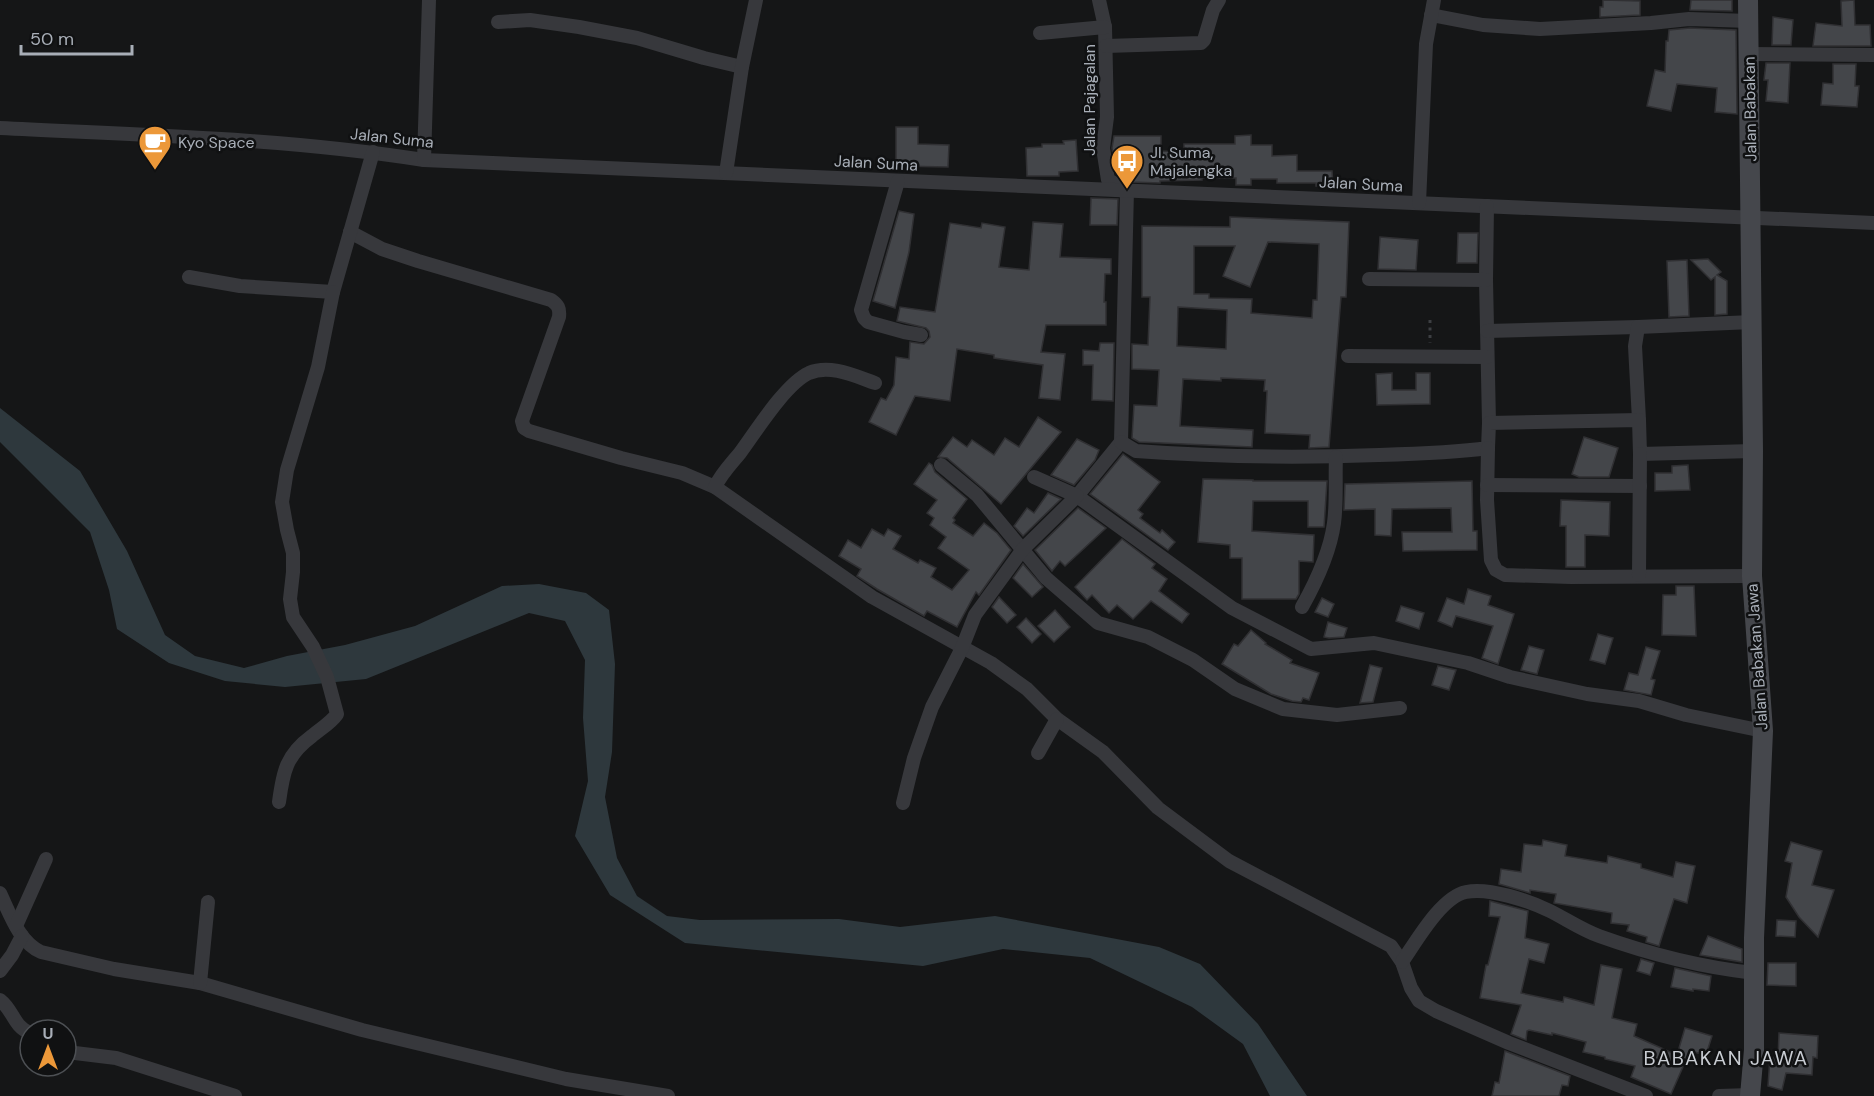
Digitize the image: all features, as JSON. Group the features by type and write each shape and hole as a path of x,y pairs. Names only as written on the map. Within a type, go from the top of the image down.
{"street":[{"path":"423,160 429,0"},
{"path":"726,173 742,67 756,0"},
{"name":"Jalan Pajagalan","path":"1099,0 1105,27 1106,46 1107,117 1103,148 1108,180 1126,190"},
{"path":"1106,46 1201,42 1204,40 1213,10 1219,0"},
{"path":"1419,203 1426,45 1434,0"},
{"name":"Jalan Babakan","path":"1748,0 1751,218"},
{"path":"1431,15 1483,25 1540,29 1689,19 1749,21"},
{"path":"498,22 530,20 579,27 637,38 742,67"},
{"path":"1040,33 1105,27"},
{"path":"1749,54 1874,55"},
{"name":"Jalan Suma","path":"0,128 195,137 373,152 423,160 1874,223"},
{"path":"279,802 284,771 290,760 302,743 338,714 327,677 313,646 293,617 290,608 293,553 286,530 282,502 287,470 318,367 333,292 373,152"},
{"path":"898,181 861,310 868,322 921,335"},
{"path":"903,803 914,759 932,707 962,648 975,615 1023,549 1077,496 1121,442 1126,190"},
{"path":"1487,206 1487,485 1491,560 1496,570 1505,575 1571,577 1752,576"},
{"name":"Jalan Babakan Jawa","path":"1750,1095 1754,1050 1754,973 1763,731 1752,576 1751,218"},
{"path":"350,232 382,249 551,300 557,304 560,308 559,317 522,421 524,428 621,458 682,473 715,487 872,597 991,663 1027,689 1057,719 1103,752 1158,808 1229,861 1391,946 1402,962 1411,988 1419,1000 1436,1011 1509,1043 1646,1096"},
{"path":"189,278 240,286 333,292"},
{"path":"1368,279 1486,280"},
{"path":"1486,331 1752,322"},
{"path":"1638,327 1635,346 1640,454 1638,575"},
{"path":"1348,356 1487,357"},
{"path":"715,487 764,418 797,381 808,374 831,370 846,372 876,383"},
{"path":"1488,423 1639,420"},
{"path":"1121,442 1136,452 1253,457 1336,457 1462,452 1488,448"},
{"path":"1640,454 1753,451"},
{"path":"1302,607 1314,586 1332,532 1336,457"},
{"path":"941,465 977,495 1046,578 1098,623 1148,637 1193,660 1236,689 1283,709 1337,715 1400,708"},
{"path":"1034,477 1077,496 1232,608 1311,650 1374,643 1468,663 1510,677 1639,701 1686,715 1763,731"},
{"path":"1487,485 1640,486"},
{"path":"1038,753 1057,719"},
{"path":"0,971 19,931 46,859"},
{"path":"1402,962 1428,923 1446,903 1464,892 1481,892 1501,894 1548,910 1595,934 1642,951 1701,966 1754,973"},
{"path":"0,893 19,931 33,949 41,952 114,969 201,983 362,1030 566,1079 668,1096"},
{"path":"201,983 208,902"},
{"path":"0,1000 18,1025"},
{"path":"78,1053 116,1058 235,1096"},
{"path":"1719,1096 1750,1095"}],"path":[{"path":"1430,320 1430,356"}],"shaded area":[{"path":"0,408 80,471 127,551 165,635 195,656 244,668 287,656 345,645 415,626 502,586 539,584 586,593 609,610 615,664 612,752 605,797 617,858 637,896 667,916 700,920 839,919 900,927 995,916 1159,947 1200,964 1258,1024 1307,1096 1270,1096 1243,1044 1192,1007 1090,958 1003,949 923,966 685,943 610,895 575,836 588,781 583,718 585,660 565,621 529,613 366,679 285,687 225,681 169,663 117,629 109,590 90,532 0,442"}],"building":[{"path":"1603,0 1640,1 1640,15 1600,17"},
{"path":"1691,0 1732,0 1732,11 1690,10"},
{"path":"1854,0 1855,25 1870,25 1871,46 1813,46 1816,23 1842,26 1841,1"},
{"path":"1773,17 1793,20 1791,45 1772,45"},
{"path":"1690,28 1736,30 1737,114 1715,112 1717,88 1677,84 1671,111 1647,106 1655,70 1665,72 1666,41 1668,41 1669,30"},
{"path":"1766,63 1790,63 1788,103 1766,101 1768,80 1764,80"},
{"path":"1833,64 1856,64 1855,86 1859,86 1857,107 1821,105 1823,83 1833,84"},
{"path":"896,127 918,127 918,144 949,145 948,167 896,166"},
{"path":"1251,135 1251,145 1272,145 1272,156 1297,155 1297,171 1332,171 1333,186 1316,186 1316,183 1277,183 1277,179 1251,179 1251,185 1236,185 1236,178 1202,178 1202,180 1160,181 1160,183 1131,182 1116,174 1112,148 1114,136 1161,136 1161,151 1184,152 1184,144 1235,144 1235,136"},
{"path":"1076,140 1078,171 1059,172 1059,176 1027,176 1026,148 1042,147 1042,144 1064,144 1063,141"},
{"path":"1091,198 1118,199 1117,225 1090,225"},
{"path":"899,211 914,214 909,252 895,308 873,301"},
{"path":"1230,217 1349,222 1346,297 1341,297 1329,447 1309,448 1310,435 1265,433 1267,391 1264,391 1265,380 1183,379 1180,426 1253,430 1252,447 1139,442 1132,438 1134,405 1157,406 1159,370 1132,369 1132,344 1148,345 1150,297 1142,297 1142,226 1230,227","holes":["1268,242 1319,244 1317,300 1313,300 1312,318 1251,313 1252,299 1209,298 1209,294 1194,294 1194,246 1235,246 1223,276 1250,287","1178,307 1227,310 1226,349 1177,346"]},
{"path":"1033,222 1063,224 1060,257 1111,259 1111,274 1105,274 1106,325 1046,325 1041,352 1065,354 1060,400 1039,398 1043,365 994,358 994,355 957,349 950,401 915,396 896,435 869,422 881,398 886,400 894,385 896,357 909,359 910,342 924,344 930,337 926,328 897,321 900,307 935,312 950,223 981,228 982,223 1005,227 999,267 1029,270"},
{"path":"1458,233 1478,233 1477,263 1457,263"},
{"path":"1380,237 1418,240 1416,270 1378,269"},
{"path":"1708,259 1721,272 1717,275 1727,281 1727,314 1715,315 1715,277 1711,280 1691,260"},
{"path":"1687,260 1689,316 1669,317 1667,261"},
{"path":"1100,343 1114,343 1113,401 1092,400 1093,365 1083,365 1083,350 1099,351"},
{"path":"1392,373 1392,390 1416,390 1416,373 1430,373 1430,404 1377,405 1376,374"},
{"path":"1038,417 1061,432 1001,504 947,458 938,457 953,437 967,447 972,440 994,455 1005,438 1019,447"},
{"path":"1584,437 1618,448 1609,477 1579,477 1572,474"},
{"path":"1077,439 1099,450 1095,460 1074,485 1051,475"},
{"path":"1123,454 1160,482 1138,510 1143,514 1140,518 1160,533 1162,530 1175,542 1168,550 1090,494"},
{"path":"929,463 935,472 967,499 953,518 955,520 953,523 973,536 984,523 997,533 1011,550 979,595 976,592 957,627 927,611 924,616 877,589 857,576 861,569 839,556 848,540 861,548 872,529 884,536 888,529 901,536 893,549 918,563 920,560 936,568 931,577 952,590 969,570 938,548 946,537 930,525 934,518 927,513 937,500 914,484"},
{"path":"1688,465 1690,490 1655,491 1655,473 1672,473 1672,466"},
{"path":"1203,479 1327,481 1324,527 1308,527 1308,501 1253,501 1252,531 1314,535 1313,562 1299,561 1299,594 1296,599 1242,599 1242,558 1230,558 1230,545 1198,542"},
{"path":"1472,481 1473,531 1477,531 1477,550 1403,551 1402,532 1452,532 1451,508 1392,509 1391,536 1375,535 1375,509 1344,510 1345,484"},
{"path":"1048,493 1061,499 1023,536 1014,526 1027,508 1034,513"},
{"path":"1561,500 1610,502 1609,536 1585,535 1585,567 1566,567 1566,526 1560,526"},
{"path":"1078,508 1106,528 1065,566 1060,561 1052,571 1035,550"},
{"path":"1122,539 1155,564 1152,568 1167,579 1159,591 1189,614 1182,623 1151,601 1133,619 1117,605 1109,613 1092,595 1087,600 1075,587"},
{"path":"1023,564 1043,587 1032,597 1013,578"},
{"path":"1676,586 1694,586 1696,636 1662,635 1663,595 1676,595"},
{"path":"1468,589 1491,596 1488,605 1514,614 1498,664 1482,658 1493,626 1456,616 1452,627 1438,621 1447,598 1464,604"},
{"path":"999,597 1016,615 1007,623 992,607"},
{"path":"1322,598 1334,604 1328,617 1315,612"},
{"path":"1401,606 1424,613 1419,629 1396,621"},
{"path":"1055,610 1070,627 1054,642 1038,626"},
{"path":"1026,618 1041,634 1032,643 1017,627"},
{"path":"1328,622 1347,628 1344,637 1324,637"},
{"path":"1251,630 1265,644 1292,660 1290,663 1319,673 1309,700 1303,698 1301,702 1292,701 1271,694 1222,664 1234,644 1238,646"},
{"path":"1598,634 1613,638 1605,664 1590,660"},
{"path":"1529,646 1544,650 1537,674 1521,670"},
{"path":"1646,647 1660,651 1651,679 1655,680 1651,695 1624,690 1629,673 1638,675"},
{"path":"1370,665 1382,668 1373,702 1360,703"},
{"path":"1438,666 1456,670 1449,690 1432,685"},
{"path":"1543,840 1567,845 1565,856 1607,863 1608,856 1641,864 1641,868 1673,877 1676,862 1695,866 1687,903 1674,899 1659,946 1646,942 1647,937 1627,931 1629,925 1611,923 1612,913 1554,903 1556,894 1530,890 1530,893 1499,884 1501,869 1521,872 1524,844 1542,846"},
{"path":"1791,842 1822,851 1812,885 1834,890 1818,937 1799,917 1786,897 1792,863 1785,861"},
{"path":"1490,901 1528,911 1525,938 1549,944 1544,963 1529,959 1521,993 1563,1002 1564,997 1594,1005 1601,965 1622,969 1612,1018 1637,1024 1634,1036 1677,1055 1685,1028 1712,1036 1706,1055 1690,1051 1671,1094 1631,1077 1635,1066 1583,1052 1586,1042 1552,1033 1552,1035 1529,1030 1526,1040 1511,1034 1521,1005 1480,998 1486,965 1488,965 1500,917 1489,916"},
{"path":"1777,920 1796,921 1795,937 1776,936"},
{"path":"1708,936 1742,949 1742,962 1700,955"},
{"path":"1641,959 1654,963 1650,975 1637,971"},
{"path":"1768,963 1796,963 1796,986 1767,985"},
{"path":"1675,968 1711,976 1709,991 1671,987"},
{"path":"1779,1033 1818,1036 1817,1058 1813,1057 1812,1075 1786,1073 1782,1090 1768,1086 1770,1057 1778,1058"},
{"path":"1505,1051 1570,1076 1568,1086 1562,1085 1559,1096 1492,1096 1495,1082 1499,1083"}],"place":[{"name":"Kyo Space","path":"155,171"},
{"name":"Jl. Suma, Majalengka","path":"1127,190"}],"district":[{"name":"BABAKAN JAWA","path":"1726,1058"}]}
